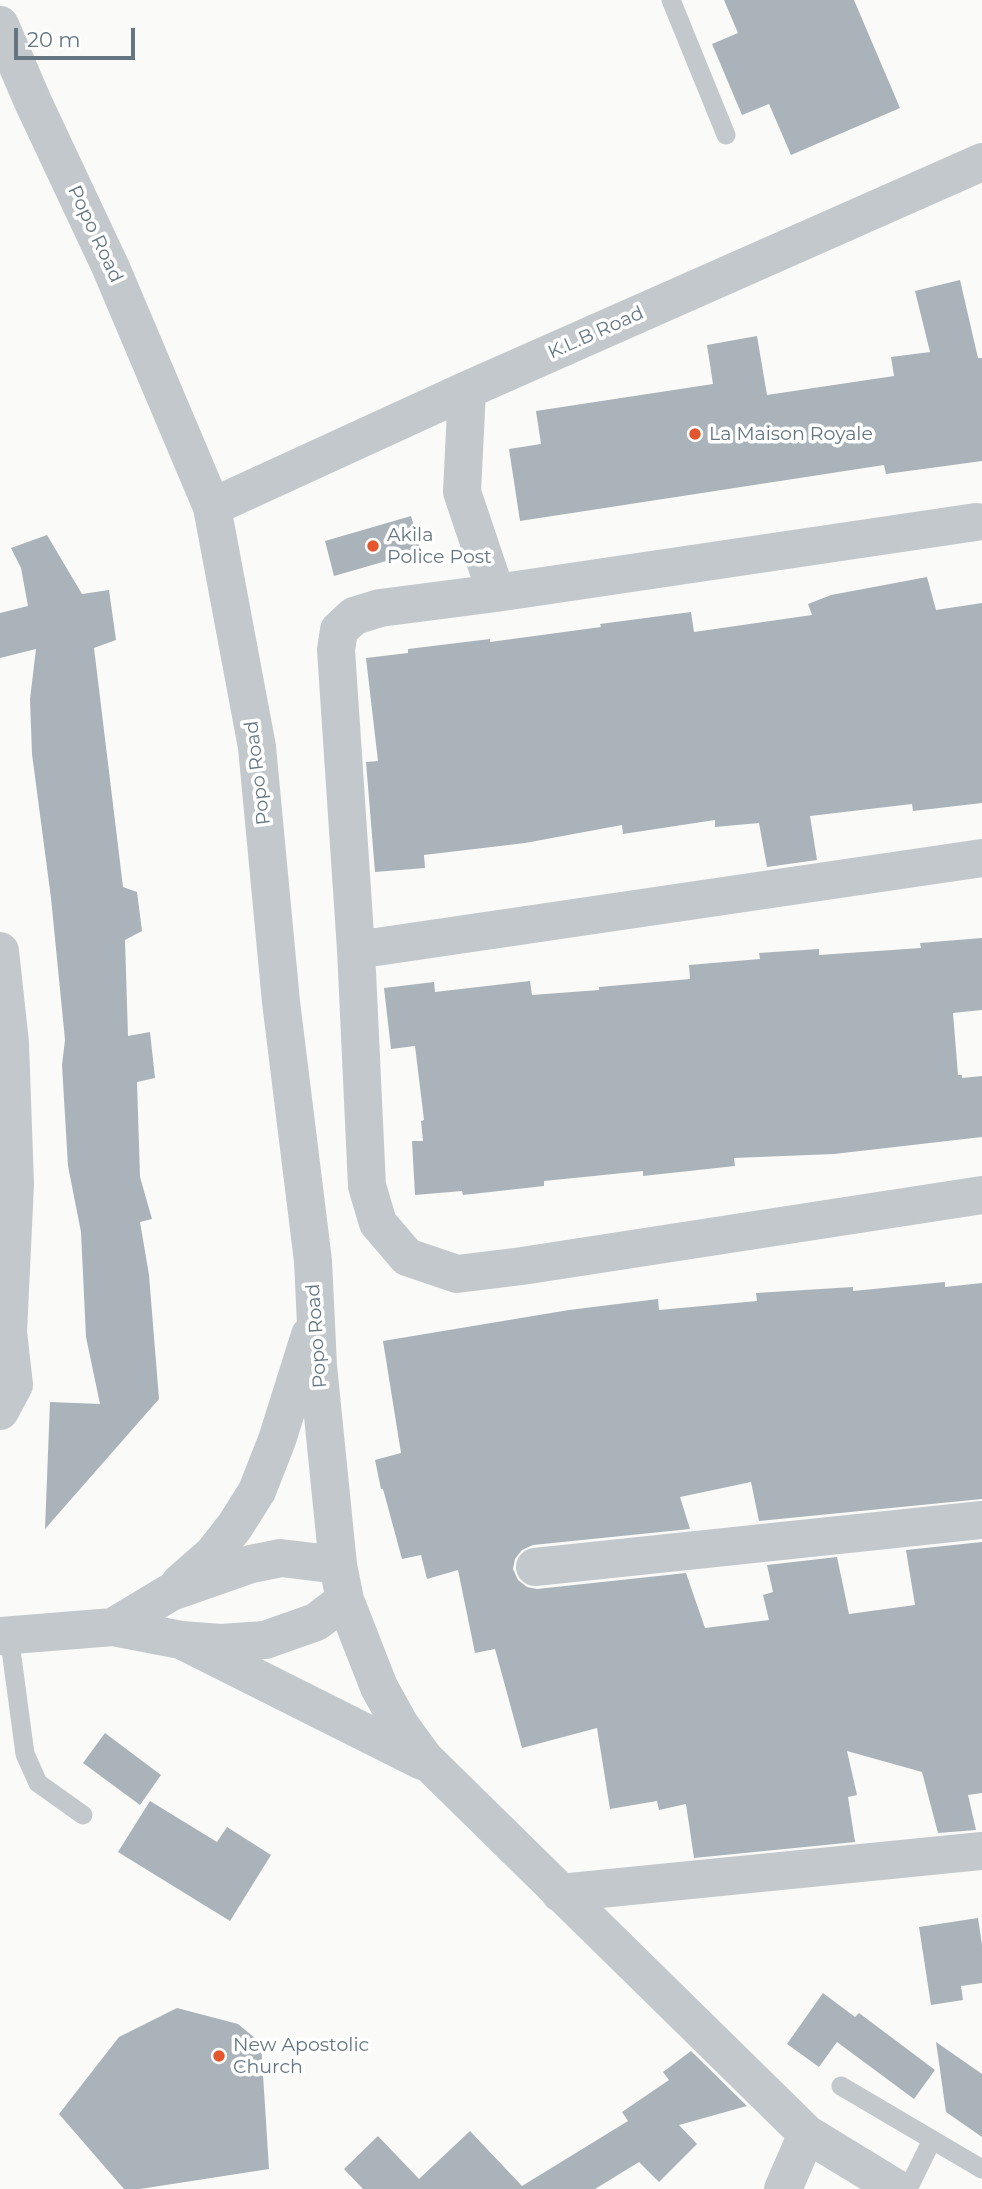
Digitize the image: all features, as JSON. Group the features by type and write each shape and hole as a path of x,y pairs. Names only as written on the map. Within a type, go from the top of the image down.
{"street":[{"name":"Popo Road","path":"0,25 17,104 111,268 212,507 257,747 281,1002 313,1261 318,1366 342,1582 379,1687 400,1725 435,1769"},
{"name":"K.L.B Road","path":"212,507 467,390 982,162"},
{"path":"467,390 462,492 496,593"},
{"path":"976,522 380,608 354,616 339,631 336,650 356,950 367,1186 378,1223 407,1257 457,1274 982,1195"},
{"path":"356,950 982,858"},
{"path":"0,951 10,1043 15,1184 8,1332 14,1385 0,1411"},
{"path":"113,1627 171,1592 213,1554 235,1526 257,1491 277,1440 315,1315"},
{"path":"535,1567 982,1520"},
{"path":"4,1636 113,1627 181,1640 221,1643 265,1640 316,1622 342,1582 281,1558 251,1564 171,1592"},
{"path":"181,1640 435,1769 807,2134 897,2189"},
{"path":"560,1893 982,1851"},
{"path":"783,2189 807,2134"}],"lane":[{"path":"671,0 726,135"},
{"path":"4,1636 24,1754 38,1783 83,1815"},
{"path":"841,2086 982,2169"},
{"path":"908,2189 932,2140"}],"building":[{"path":"724,0 854,0 900,108 791,155 769,104 742,115 712,44 738,33"},
{"path":"960,280 978,358 982,358 982,461 886,474 884,465 520,521 509,449 541,444 536,411 713,384 707,345 757,336 767,395 894,376 891,357 930,352 915,291"},
{"name":"Akila Police Post","path":"411,516 421,551 334,576 325,541"},
{"path":"47,535 82,594 109,590 116,640 94,648 123,887 137,892 142,931 125,940 128,1036 150,1032 155,1078 137,1082 140,1177 152,1219 140,1222 149,1275 159,1399 45,1529 50,1402 100,1404 86,1337 81,1232 68,1166 62,1065 65,1040 51,898 32,754 30,699 36,649 0,658 0,613 28,606 21,568 11,548"},
{"path":"927,577 936,610 982,603 982,803 913,811 912,804 810,816 817,860 767,867 759,823 715,827 715,820 623,834 622,825 525,843 424,855 425,868 375,872 366,762 378,761 366,658 408,653 408,649 490,639 490,642 691,612 694,632 812,615 808,604 831,595"},
{"path":"982,938 982,1010 953,1013 958,1075 962,1075 962,1078 982,1076 982,1137 834,1154 734,1158 735,1166 643,1176 643,1171 544,1181 544,1186 463,1195 462,1191 415,1195 412,1141 423,1141 421,1121 424,1120 415,1046 391,1049 384,988 434,982 435,992 530,981 532,995 599,990 599,987 690,979 689,965 760,959 759,953 819,949 819,955 921,948 920,943"},
{"path":"945,1282 945,1287 982,1283 982,1499 759,1521 751,1482 680,1497 690,1529 533,1545 522,1550 515,1559 513,1569 518,1580 527,1587 537,1589 686,1573 705,1628 769,1620 763,1595 773,1592 767,1565 837,1557 849,1614 915,1605 906,1550 982,1542 982,1793 968,1795 976,1830 938,1833 922,1772 847,1751 857,1795 848,1797 855,1842 694,1858 686,1804 659,1810 657,1801 610,1809 597,1728 522,1748 495,1649 475,1653 458,1570 427,1579 421,1555 402,1559 375,1460 401,1453 383,1341 569,1310 658,1299 659,1310 757,1301 756,1293 853,1287 853,1291"},
{"path":"105,1733 161,1775 140,1805 83,1763"},
{"path":"150,1801 217,1842 227,1827 271,1855 230,1921 118,1852"},
{"path":"978,1918 982,1945 982,1983 961,1986 963,2000 931,2005 919,1927"},
{"path":"823,1993 855,2017 859,2013 935,2070 914,2099 837,2042 819,2067 787,2044"},
{"path":"177,2008 238,2024 261,2043 269,2169 140,2189 124,2189 59,2114 119,2037"},
{"path":"936,2042 982,2074 982,2137 946,2112"},
{"path":"691,2051 747,2106 679,2125 697,2144 659,2182 639,2162 595,2189 363,2189 344,2169 378,2136 419,2179 470,2131 522,2186 628,2121 622,2112 669,2080 663,2072"}],"place":[{"name":"La Maison Royale","path":"695,434"},
{"name":"Akila Police Post","path":"373,546"},
{"name":"New Apostolic Church","path":"219,2056"}]}
